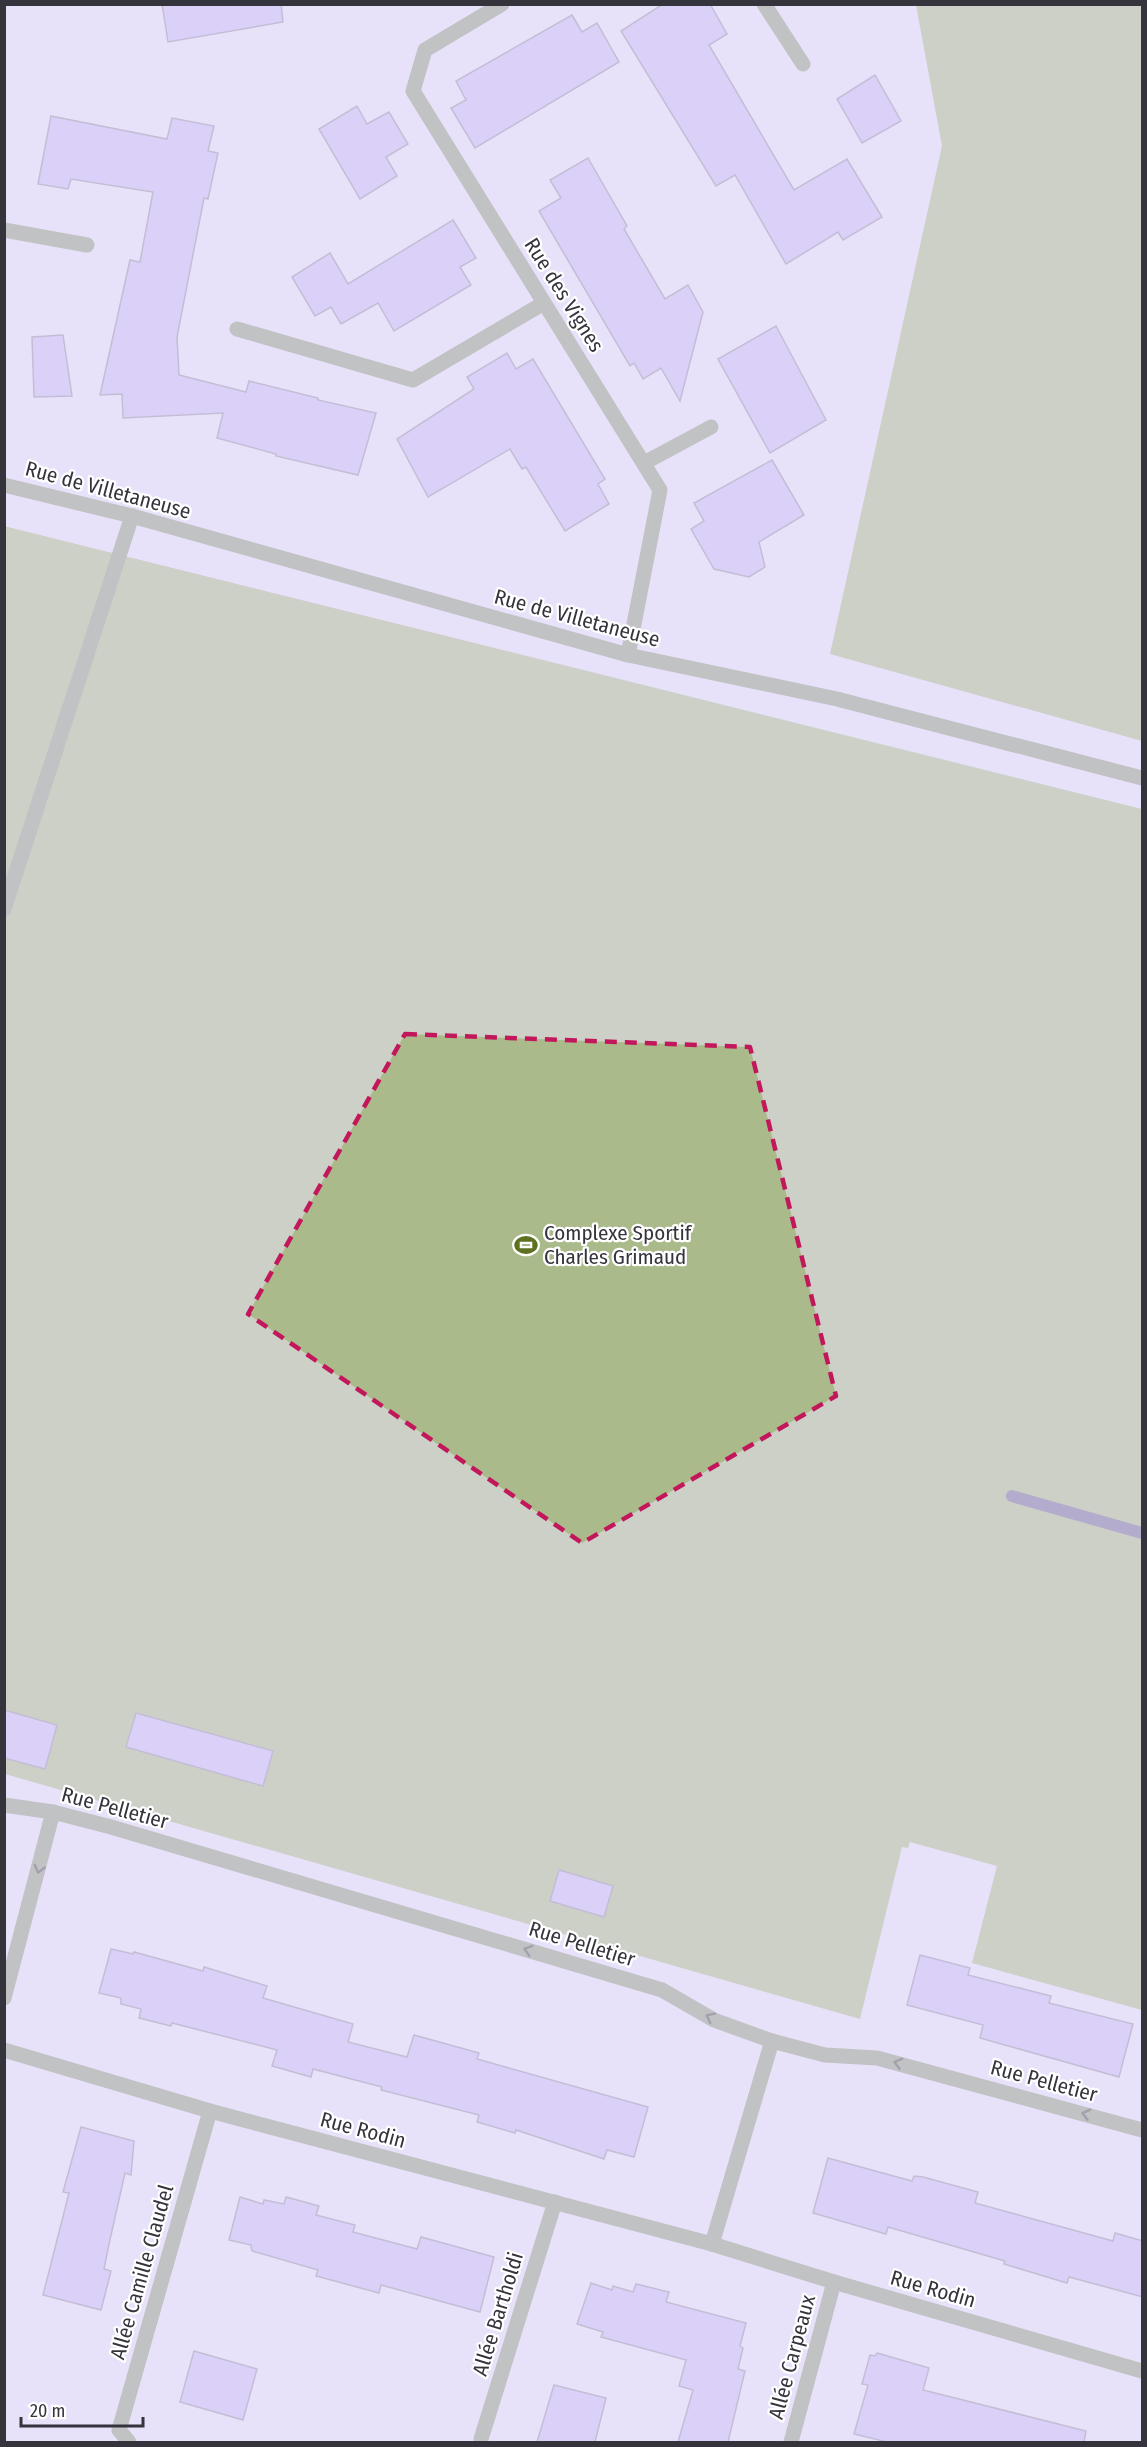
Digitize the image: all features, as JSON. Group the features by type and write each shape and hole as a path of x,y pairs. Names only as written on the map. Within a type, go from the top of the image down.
{"street":[{"name":"Rue des Vignes","path":"502,4 425,50 413,91 660,490 628,655"},
{"path":"764,4 803,64"},
{"path":"4,230 87,245"},
{"path":"237,329 413,380 544,303"},
{"path":"644,463 711,426"},
{"name":"Rue de Villetaneuse","path":"4,485 132,516 628,655 837,699 1143,778"},
{"path":"4,909 132,516"},
{"name":"Rue Pelletier","path":"4,1805 53,1812 111,1827 662,1990 714,2020 772,2040 825,2055 877,2058 1143,2130"},
{"path":"4,1998 53,1812"},
{"path":"712,2244 772,2040"},
{"name":"Rue Rodin","path":"4,2050 210,2111 712,2244 834,2282 1143,2371"},
{"name":"Allée Camille Claudel","path":"129,2442 119,2430 210,2111"},
{"name":"Allée Bartholdi","path":"481,2439 555,2202"},
{"name":"Allée Carpeaux","path":"790,2442 834,2282"}],"highlighted area":[{"path":"405,1034 750,1047 836,1396 582,1543 248,1314"}],"green space":[{"path":"916,5 1142,5 1142,741 830,654 942,146"},
{"name":"Complexe Sportif Charles Grimaud","path":"4,526 1142,809 1142,2010 972,1963 997,1866 910,1842 908,1848 902,1847 860,2019 5,1774"}],"building":[{"path":"162,4 281,4 283,22 168,42"},
{"path":"663,4 710,4 727,34 709,45 794,190 847,159 882,217 843,240 838,232 786,264 735,175 716,186 621,31"},
{"path":"572,15 582,32 597,23 619,62 475,148 451,108 466,100 456,81"},
{"path":"875,75 901,121 862,143 837,99"},
{"path":"357,106 367,124 389,112 408,144 386,157 397,176 360,199 319,129"},
{"path":"51,116 167,139 172,118 214,126 208,151 218,153 208,199 204,198 177,337 179,375 246,392 249,381 376,413 358,475 276,456 276,454 217,438 223,413 123,418 122,394 100,395 130,260 140,262 153,192 71,179 68,189 38,184"},
{"path":"588,158 627,226 624,229 665,299 688,285 703,312 680,401 661,368 643,379 634,363 630,366 539,211 561,198 550,180"},
{"path":"453,220 476,258 460,267 471,285 394,331 378,303 341,324 331,307 315,316 292,277 330,253 348,284"},
{"path":"776,326 826,420 770,453 718,359"},
{"path":"63,335 72,396 34,397 32,337"},
{"path":"507,353 516,369 533,359 605,479 598,484 609,504 565,531 526,467 522,469 510,449 428,497 397,439 474,389 467,377"},
{"path":"772,460 804,515 759,542 765,567 749,577 714,569 691,529 704,521 694,503"},
{"path":"4,1710 57,1725 45,1769 4,1758"},
{"path":"136,1713 273,1751 263,1786 126,1747"},
{"path":"559,1870 613,1886 604,1917 550,1901"},
{"path":"111,1949 133,1954 134,1952 203,1971 204,1967 267,1986 263,1998 353,2024 348,2042 407,2057 414,2035 479,2053 477,2059 648,2107 634,2157 607,2150 604,2159 516,2130 515,2133 477,2122 479,2115 381,2090 382,2087 313,2069 311,2077 272,2066 277,2050 172,2023 171,2026 139,2018 141,2009 121,2004 121,1998 99,1993"},
{"path":"920,1955 970,1968 968,1975 1051,1996 1049,2003 1133,2024 1119,2077 980,2038 983,2025 907,2005"},
{"path":"81,2127 134,2141 131,2175 125,2173 104,2269 111,2271 101,2310 43,2295 69,2193 63,2192"},
{"path":"828,2158 912,2181 914,2176 923,2177 978,2192 975,2203 1113,2241 1115,2233 1143,2241 1143,2297 1069,2277 1067,2283 1004,2264 1005,2261 888,2227 886,2234 813,2213"},
{"path":"240,2197 263,2204 264,2200 284,2204 286,2197 319,2206 316,2215 355,2225 353,2232 417,2249 421,2237 494,2257 480,2312 381,2285 379,2293 316,2276 318,2270 252,2251 251,2245 229,2240"},
{"path":"591,2283 612,2290 613,2286 633,2292 636,2284 669,2292 666,2302 746,2323 740,2346 743,2348 738,2369 745,2371 728,2442 678,2442 693,2390 679,2386 686,2360 601,2337 603,2332 577,2324"},
{"path":"194,2351 257,2369 243,2420 180,2402"},
{"path":"877,2353 929,2368 923,2390 1086,2431 1084,2442 887,2442 854,2434 868,2385 862,2384 870,2355 875,2356"},
{"path":"554,2385 606,2398 595,2442 537,2442"}],"waterway":[{"path":"1012,1496 1142,1533"}],"place":[{"name":"Complexe Sportif Charles Grimaud","path":"526,1245"}]}
